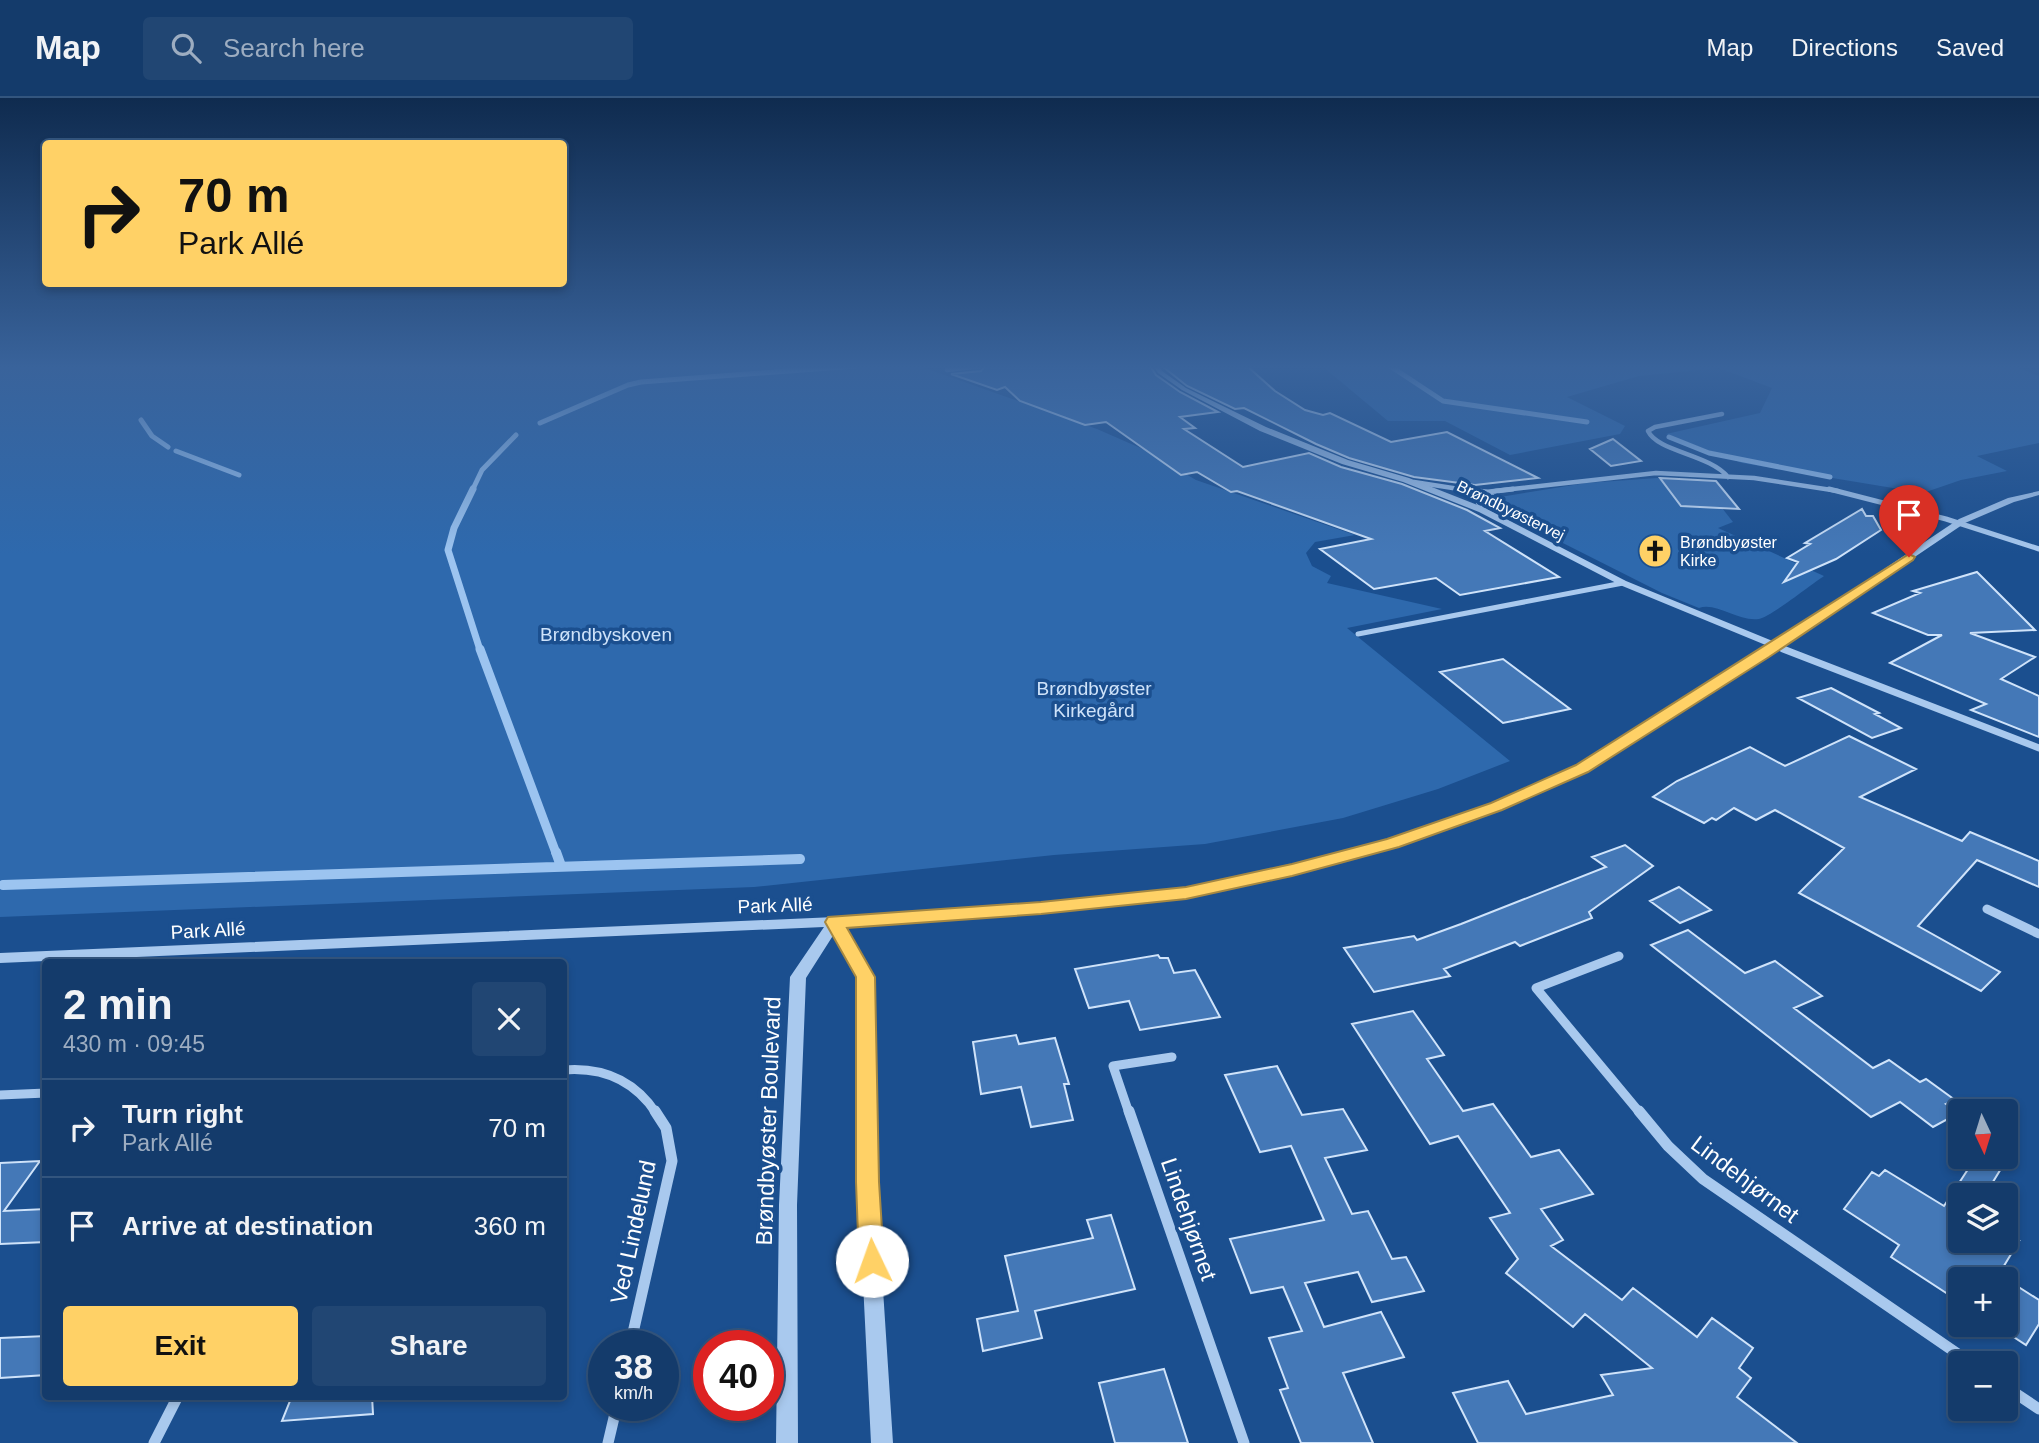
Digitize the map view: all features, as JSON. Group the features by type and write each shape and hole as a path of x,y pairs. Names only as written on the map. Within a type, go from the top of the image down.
{"street":[{"name":"Brøndbyøstervej","path":"1263,429 1345,462 1406,480 1482,510 1623,583 1776,646 2039,748"},
{"path":"1652,429 1648,431 1659,443 1714,465 1728,477"},
{"path":"1406,480 1496,492 1578,479 1659,473 1803,485 1866,497 1962,521 2039,549"},
{"path":"1482,510 1478,502 1496,492"},
{"name":"Park Allé","path":"0,958 835,922 1041,908 1186,893 1292,870 1393,843 1497,807 1582,769 1776,646 1962,521 2011,500 2039,493"},
{"path":"1359,634 1623,583"},
{"path":"1987,909 2039,934"},
{"path":"835,922 866,977 867,1182 883,1443"},
{"name":"Brøndbyøster Boulevard","path":"787,1443 788,1205 798,978 835,922"},
{"name":"Lindehjørnet","path":"1619,956 1536,988 1668,1146 1703,1179 1954,1351"},
{"name":"Lindehjørnet","path":"1172,1057 1113,1066 1244,1443"},
{"name":"Ved Lindelund","path":"567,1070 587,1069 621,1079 646,1098 666,1128 671,1161 634,1330"},
{"path":"0,1096 42,1093"},
{"path":"2018,1395 2039,1409"},
{"path":"154,1443 176,1400"},
{"path":"608,1443 613,1421"}],"green space":[{"name":"Brøndbyskoven","path":"0,429 1096,429 1145,450 1196,480 1355,535 1315,542 1306,553 1312,566 1331,576 1327,583 1442,609 1347,628 1510,761 1438,789 1343,818 1205,844 1054,855 754,887 0,917"},
{"path":"1460,429 1623,429 1620,434 1510,455"},
{"path":"1689,429 2039,429 2039,443 1977,456 2007,471 1961,480 1923,493 1742,463 1666,434"},
{"path":"1657,478 1700,480 1733,522 1718,528 1824,576 1781,607 1759,619 1743,618 1713,608 1699,608 1662,593 1551,537 1559,535 1502,504 1500,497 1586,483"}],"building":[{"path":"1116,429 1187,429 1184,429 1243,467 1309,453 1341,467 1402,484 1467,510 1500,528 1485,531 1559,577 1460,595 1436,578 1374,589 1320,549 1371,539 1237,491 1231,492 1197,472 1181,475"},
{"path":"1286,429 1363,429 1391,442 1447,432 1538,478 1475,485 1414,477 1349,458"},
{"path":"1613,439 1641,461 1611,466 1590,449"},
{"path":"1660,478 1716,481 1739,509 1681,506"},
{"path":"1862,509 1866,516 1873,516 1881,530 1836,559 1784,582 1798,562 1787,558 1810,544 1805,543"},
{"path":"1977,572 2035,630 1970,633 2035,657 2001,679 2039,696 2039,737 1971,710 1986,704 1890,663 1942,635 1928,635 1873,613 1920,593 1913,591"},
{"path":"1503,659 1570,709 1503,723 1440,672"},
{"path":"1831,688 1879,713 1875,714 1901,728 1872,738 1798,698"},
{"path":"1849,736 1916,769 1860,797 1962,841 1970,832 2039,861 2039,887 1977,860 1918,926 2000,972 1981,991 1799,893 1844,848 1775,810 1756,820 1734,808 1716,820 1712,818 1704,823 1653,797 1677,781 1750,747 1785,766"},
{"path":"1625,845 1653,866 1589,912 1592,918 1520,946 1515,942 1444,969 1450,976 1374,992 1344,948 1414,936 1417,940 1461,924 1606,867 1592,857"},
{"path":"1679,887 1711,910 1680,923 1650,901"},
{"path":"1688,930 1745,973 1775,961 1822,996 1794,1008 1873,1068 1889,1060 1920,1082 1926,1079 1954,1099 1948,1099 1946,1104 1948,1119 1933,1127 1900,1102 1871,1117 1651,945"},
{"path":"1158,955 1160,958 1168,958 1174,973 1195,970 1220,1017 1140,1030 1129,1001 1089,1008 1075,969"},
{"path":"1413,1011 1444,1055 1427,1059 1463,1111 1493,1104 1531,1157 1559,1150 1593,1194 1541,1209 1563,1240 1551,1246 1622,1300 1633,1288 1697,1337 1712,1318 1753,1348 1739,1368 1751,1378 1737,1397 1797,1443 1478,1443 1453,1393 1508,1381 1526,1414 1613,1395 1601,1375 1652,1368 1585,1314 1573,1327 1506,1273 1518,1259 1490,1218 1510,1213 1458,1136 1430,1144 1352,1024"},
{"path":"1016,1035 1019,1044 1055,1038 1069,1084 1064,1084 1073,1120 1031,1127 1021,1087 981,1094 973,1042"},
{"path":"1277,1066 1302,1115 1343,1109 1367,1150 1325,1158 1352,1214 1368,1211 1392,1259 1406,1257 1424,1291 1372,1302 1358,1272 1305,1283 1324,1327 1381,1312 1404,1357 1343,1373 1373,1443 1301,1443 1280,1390 1288,1388 1269,1338 1302,1331 1283,1287 1251,1293 1230,1239 1324,1220 1291,1146 1260,1152 1225,1075"},
{"path":"40,1161 4,1211 42,1209 42,1242 0,1244 0,1163"},
{"path":"1968,1169 2001,1169 1992,1183 1959,1183"},
{"path":"1885,1170 1944,1206 1948,1200 1948,1253 2012,1253 2003,1267 1948,1267 1948,1294 1891,1257 1899,1245 1844,1209 1872,1172 1879,1176"},
{"path":"1111,1215 1135,1289 1035,1311 1042,1338 983,1351 977,1319 1018,1311 1005,1256 1093,1238 1087,1220"},
{"path":"2018,1287 2039,1300 2039,1324 2026,1345 2014,1337 2018,1337"},
{"path":"42,1336 42,1375 0,1378 0,1338"},
{"path":"1164,1369 1188,1443 1115,1443 1099,1383"},
{"path":"290,1400 372,1400 373,1414 282,1421"}],"waterway":[{"path":"147,429 152,436 168,447"},
{"path":"472,491 482,470 516,435"},
{"path":"1669,437 1709,453 1830,477"},
{"path":"176,451 239,475"},
{"path":"473,489 454,528 448,550 480,650"},
{"path":"480,649 556,853"},
{"path":"556,852 561,866"},
{"path":"3,885 800,859"}],"place":[{"name":"Brøndbyøster Kirke","path":"1655,551"}],"route":[{"path":"872,1261 867,1182 864,1002 866,977 835,922 1041,908 1186,893 1292,870 1393,843 1497,807 1582,769 1764,654 1909,557"}],"park label":[{"name":"Brøndbyøster Kirkegård","path":"1094,699"}]}
